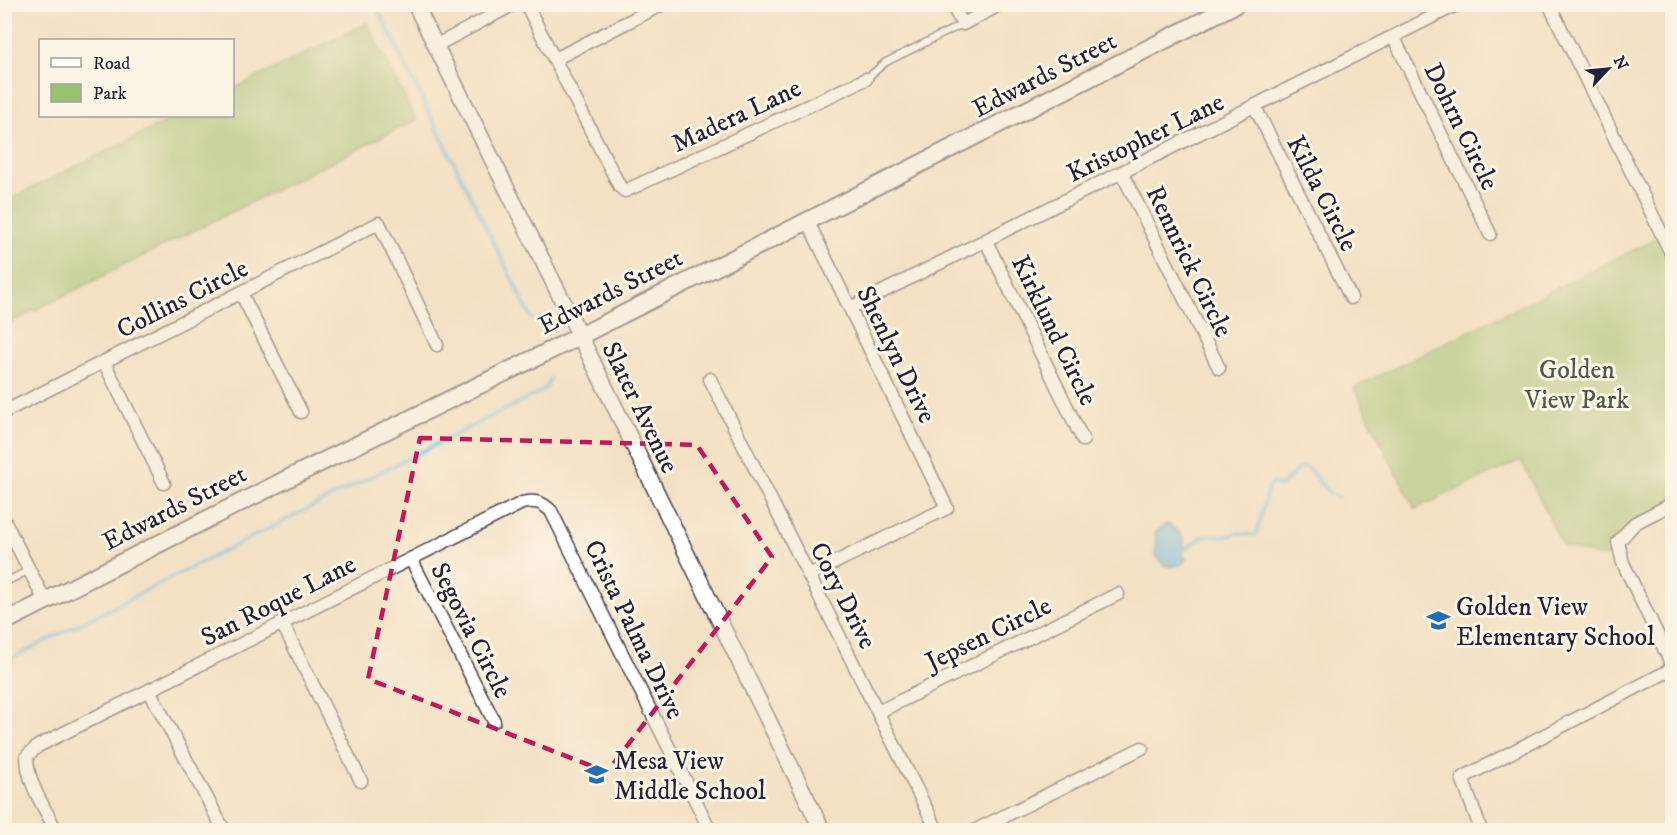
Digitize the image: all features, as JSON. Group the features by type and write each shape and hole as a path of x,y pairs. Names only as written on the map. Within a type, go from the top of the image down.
{"main road":[{"name":"Edwards Street","path":"4,622 914,168 1217,9 1236,4"}],"street":[{"name":"Slater Avenue","path":"415,4 822,831"},
{"path":"435,46 514,4"},
{"path":"526,4 555,58 663,4"},
{"path":"951,4 963,24 1001,4"},
{"name":"Kristopher Lane","path":"850,308 1458,4"},
{"path":"1549,4 1672,255"},
{"name":"Dohrn Circle","path":"1394,38 1490,234"},
{"name":"Madera Lane","path":"555,58 620,186 625,191 866,79"},
{"name":"Kilda Circle","path":"1255,107 1351,298"},
{"name":"Rennrick Circle","path":"1122,173 1219,368"},
{"name":"Shenlyn Drive","path":"807,220 947,508 809,575"},
{"name":"Collins Circle","path":"4,412 379,223 437,345"},
{"name":"Kirklund Circle","path":"986,241 1083,440"},
{"path":"241,293 301,411"},
{"path":"104,362 164,483"},
{"name":"Cory Drive","path":"710,379 937,831"},
{"name":"San Roque Lane","path":"56,831 30,779 27,756 38,746 522,503 533,500 544,504 551,511"},
{"path":"1480,831 1462,778 1672,667 1623,563 1618,542 1635,523 1672,504"},
{"name":"Crista Palma Drive","path":"551,511 710,831"},
{"path":"4,520 45,601"},
{"name":"Segovia Circle","path":"411,559 494,722"},
{"name":"Jepsen Circle","path":"878,712 1118,594"},
{"path":"282,623 361,781"},
{"path":"149,690 224,831"},
{"path":"976,831 1142,748"}],"lane":[{"path":"866,79 886,62 963,24"},
{"path":"4,583 30,570"}],"highlighted area":[{"path":"420,438 697,445 772,557 607,772 368,679"}],"green space":[{"path":"367,23 416,120 5,325 5,201 176,117 234,117 234,89"},
{"name":"Golden View Park","path":"1664,235 1672,253 1672,504 1635,523 1608,556 1596,556 1563,546 1521,460 1415,509 1354,388"}],"water":[{"path":"1166,524 1184,538 1183,555 1186,559 1178,566 1164,564 1155,552 1157,545 1155,533"}],"waterway":[{"path":"375,4 532,319"},
{"path":"4,662 540,392 547,386 550,379"},
{"path":"1183,550 1204,536 1229,536 1238,533 1254,535 1257,532 1268,488 1272,483 1281,486 1299,468 1307,467 1325,489 1339,497"}],"place":[{"name":"Golden View Elementary School","path":"1438,621"},
{"name":"Mesa View Middle School","path":"596,775"}]}
